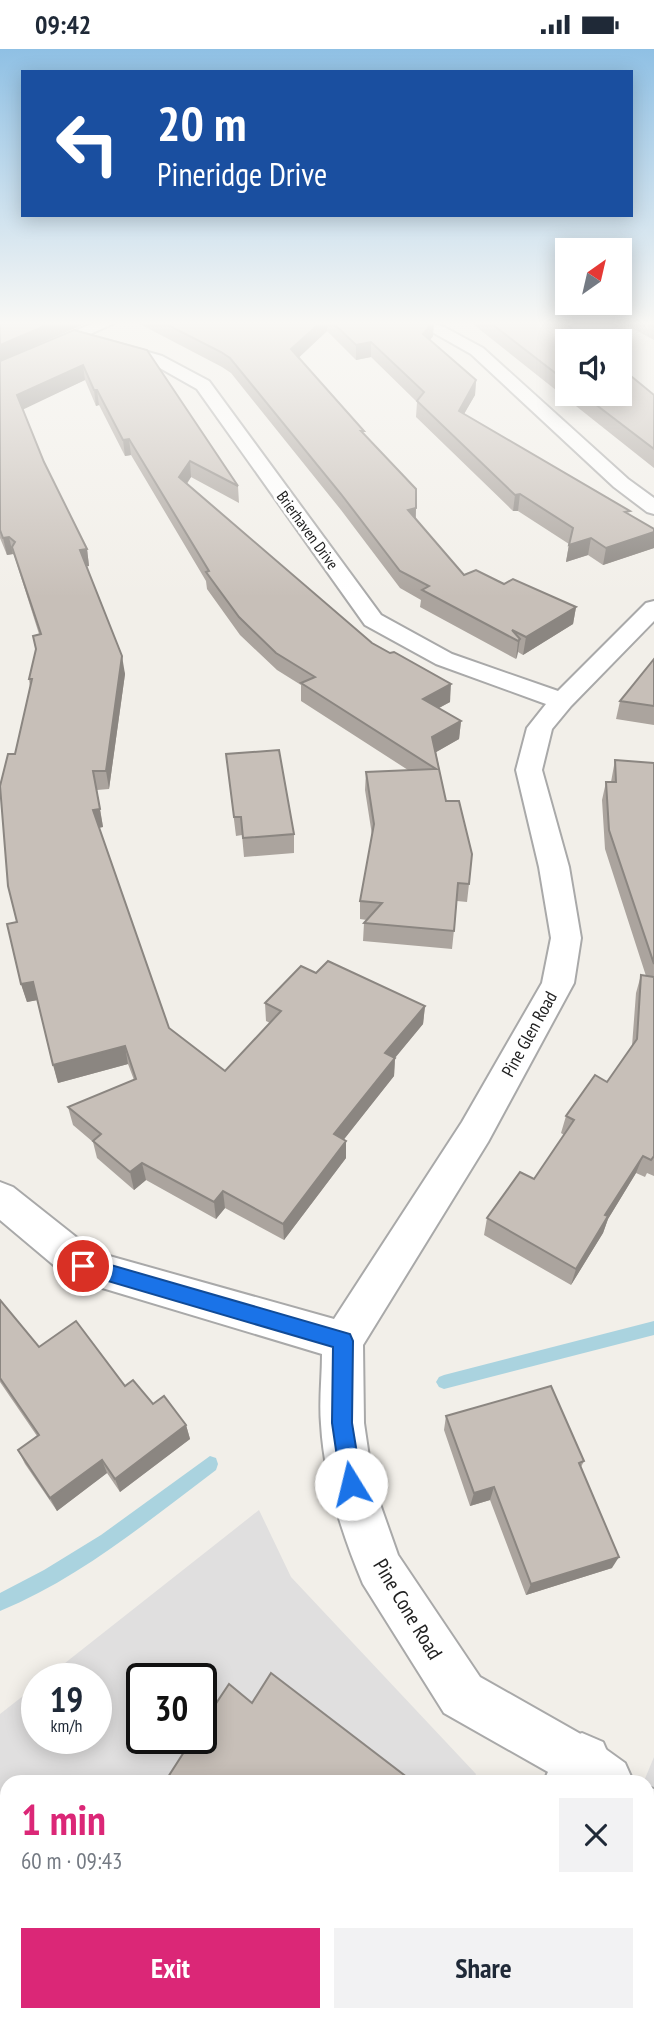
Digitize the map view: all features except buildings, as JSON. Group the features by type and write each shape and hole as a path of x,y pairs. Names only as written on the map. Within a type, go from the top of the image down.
{"street":[{"name":"Brierhaven Drive","path":"223,413 373,620 444,659 562,701"},
{"path":"545,413 621,483 654,508"},
{"name":"Pine Glen Road","path":"343,1341 475,1132 558,983 566,938 554,867 529,770 540,728 562,701 654,608"},
{"path":"0,1198 83,1266 343,1341"},
{"name":"Pine Cone Road","path":"343,1341 342,1423 351,1484 379,1568 462,1695 588,1775"}],"shaded area":[{"path":"259,1510 291,1577 476,1774 0,1775 0,1714 21,1698 21,1754 112,1754 112,1663 65,1663"},
{"path":"654,1757 654,1775 646,1775"}],"waterway":[{"path":"444,1382 654,1328"},
{"path":"0,1602 50,1576 107,1541 210,1464"}],"route":[{"path":"83,1266 343,1341 342,1423 351,1484"}]}
